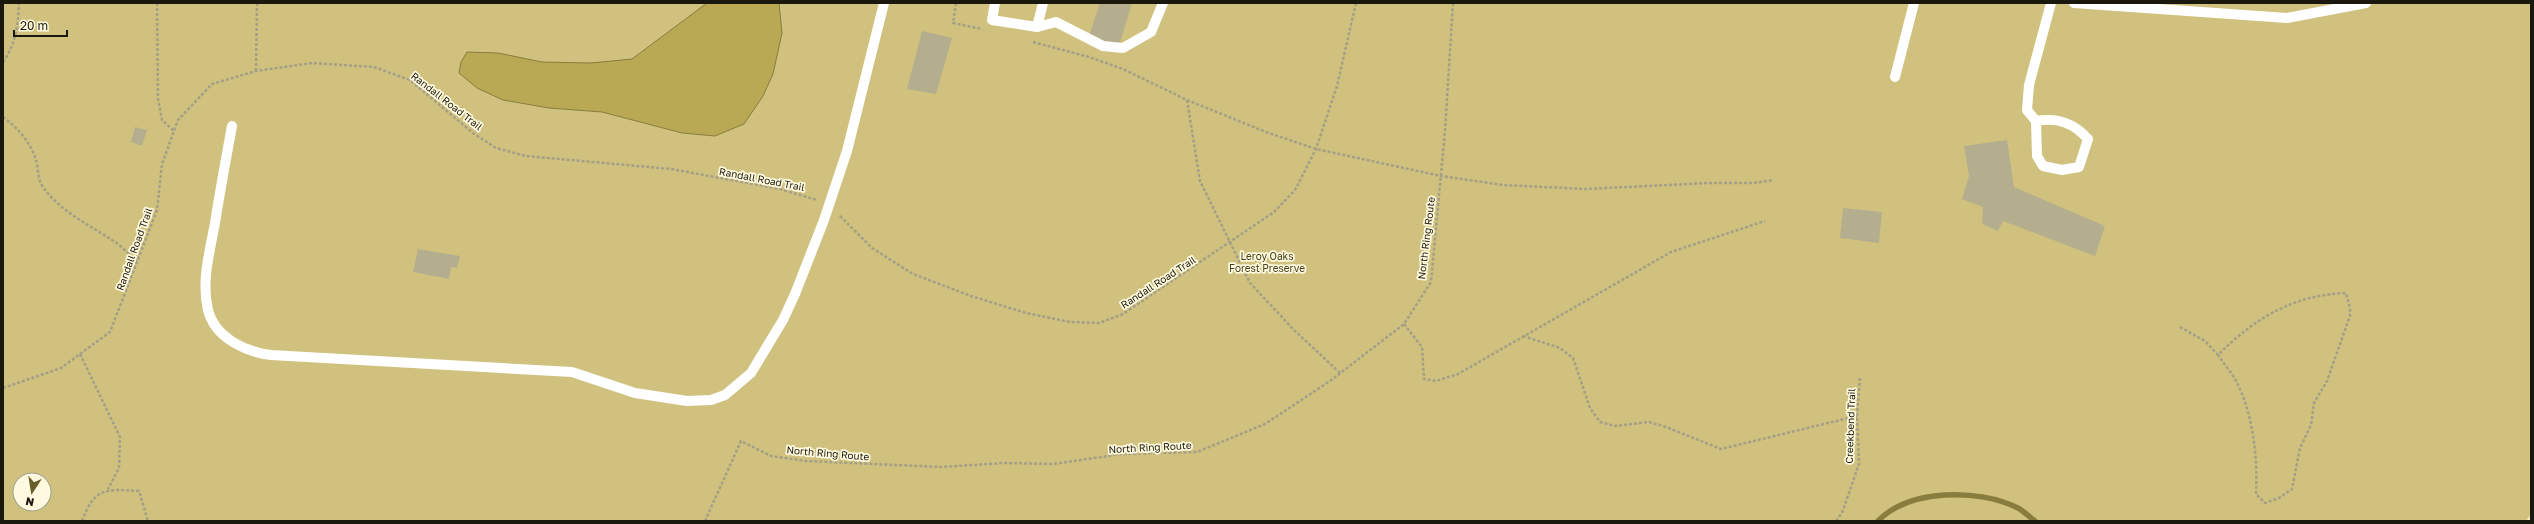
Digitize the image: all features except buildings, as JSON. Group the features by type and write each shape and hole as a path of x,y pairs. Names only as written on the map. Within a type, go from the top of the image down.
{"lane":[{"path":"232,126 205,276 208,311 214,324 222,334 237,344 255,353 271,355 572,372 635,393 687,401 711,400 725,395 751,373 783,320 795,294 824,220 847,151 884,3"},
{"path":"995,3 992,20 1037,27 1056,22 1103,46 1123,48 1151,32 1163,3"},
{"path":"1037,27 1043,3"},
{"path":"1895,77 1914,3"},
{"path":"2036,121 2047,119 2061,120 2078,128 2088,139 2079,167 2062,170 2044,166 2037,156 2036,121 2027,110 2030,85 2051,3"},
{"path":"2074,3 2287,18 2366,3"}],"path":[{"path":"3,62 11,50 17,30 19,3"},
{"path":"157,3 158,99 162,120 174,131"},
{"path":"256,70 257,3"},
{"path":"956,3 953,23 988,30"},
{"name":"Randall Road Trail","path":"837,213 872,248 912,274 1026,313 1070,322 1099,322 1123,314 1229,244 1274,212 1295,190 1316,149 1336,86 1356,3"},
{"name":"North Ring Route","path":"705,521 741,441 771,456 806,461 940,467 1004,463 1053,464 1122,454 1197,452 1265,424 1340,373 1404,324 1431,282 1441,176 1453,3"},
{"path":"1029,41 1089,57 1123,69 1187,100 1266,132 1316,149 1441,176 1503,185 1586,189 1708,183 1753,183 1774,180"},
{"name":"Randall Road Trail","path":"3,388 61,368 110,332 158,210 162,164 178,120 212,84 256,70 312,63 374,67 410,80 473,133 496,148 526,156 671,169 780,189 815,198 823,203"},
{"path":"1187,100 1200,181 1229,244 1250,282 1294,330 1340,373"},
{"path":"3,117 12,123 24,139 36,159 41,183 57,202 79,221 117,243 138,262"},
{"path":"1404,324 1422,348 1424,379 1436,381 1458,374 1671,252 1765,221"},
{"path":"2180,327 2205,341 2218,355 2236,382 2253,433 2257,458 2256,494 2265,502 2279,498 2292,489 2300,448 2311,425 2314,403 2328,381 2350,316 2350,308 2346,293 2323,294 2293,302 2249,328 2218,355"},
{"path":"1523,336 1560,348 1573,358 1590,408 1600,422 1608,424 1625,426 1649,422 1666,427 1722,449 1857,416"},
{"path":"80,354 120,437 119,468 108,489 90,501 82,521"},
{"name":"Creekbend Trail","path":"1836,521 1842,513 1859,464 1857,416 1860,376"},
{"path":"108,489 139,491 148,521"}],"green space":[{"name":"Leroy Oaks Forest Preserve","path":"3,3 2531,3 2531,514 2526,521 3,521"}],"shaded area":[{"path":"707,3 779,3 782,33 773,74 763,96 744,124 715,136 682,133 602,112 549,108 503,100 477,88 459,73 461,62 467,52 498,53 542,62 591,63 632,59"}],"waterway":[{"path":"1878,521 1891,510 1907,503 1945,495 1984,497 2002,502 2020,509 2035,521"}]}
